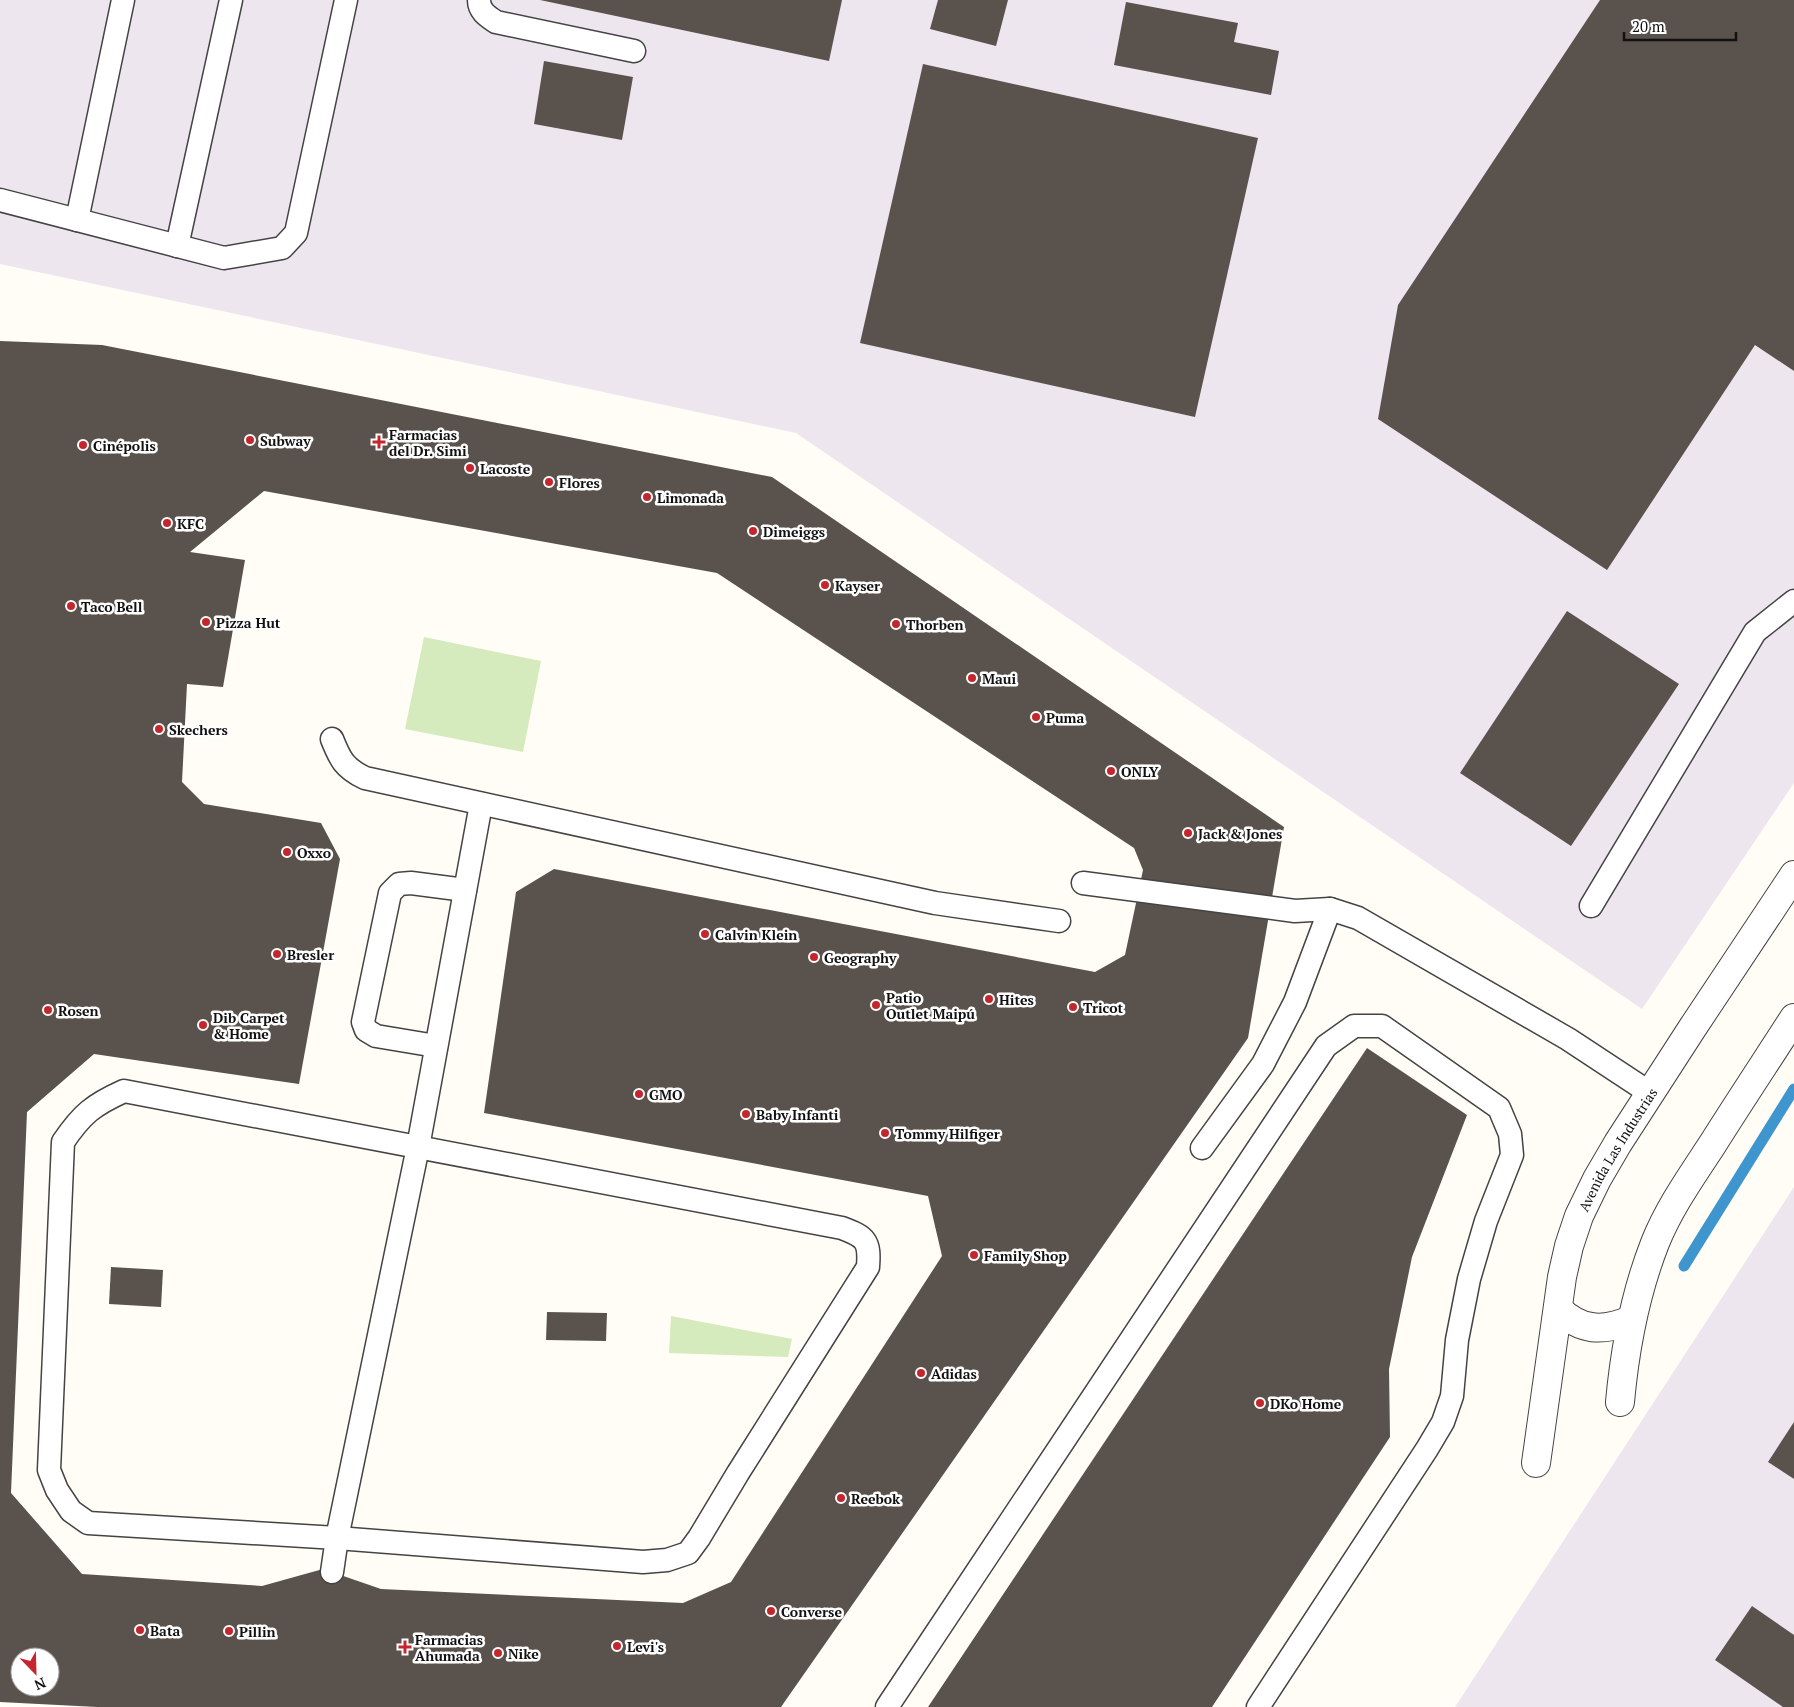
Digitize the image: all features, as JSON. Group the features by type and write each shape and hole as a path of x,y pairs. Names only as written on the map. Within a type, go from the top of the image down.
{"street":[{"name":"Avenida Las Industrias","path":"1536,1463 1562,1277 1569,1246 1579,1216 1596,1179 1650,1093 1794,875"},
{"path":"1620,1402 1624,1360 1631,1320 1650,1258 1672,1206 1794,1018"},
{"path":"1558,1309 1573,1321 1591,1328 1605,1328 1631,1320"}],"lane":[{"path":"77,220 123,0"},
{"path":"177,246 231,0"},
{"path":"0,200 224,258 282,248 296,232 346,0"},
{"path":"479,0 478,3 484,14 496,22 634,51"},
{"path":"1591,906 1755,632 1794,601"},
{"path":"332,739 340,759 351,772 364,778 935,903 1059,921"},
{"path":"332,1572 337,1538 418,1147 481,804"},
{"path":"436,1046 376,1036 366,1030 363,1022 390,893 399,884 411,883 465,890"},
{"path":"1083,883 1295,911 1330,909 1358,918 1568,1039 1650,1093"},
{"path":"1202,1148 1263,1064 1294,1002 1330,909"},
{"path":"887,1707 1326,1046 1354,1026 1382,1026 1499,1108 1510,1134 1512,1155 1486,1221 1469,1279 1456,1340 1452,1396 1443,1422 1258,1707"},
{"path":"124,1091 842,1228 860,1234 869,1251 868,1267 688,1553 667,1560 643,1562 337,1538 88,1523 71,1511 57,1490 49,1470 62,1142 77,1120 99,1102 124,1091"}],"shaded area":[{"path":"0,0 1794,0 1794,783 1642,1009 796,433 0,264"},
{"path":"1794,1187 1794,1707 1455,1707"}],"green space":[{"path":"424,637 541,661 523,752 405,729"},
{"path":"671,1316 792,1339 788,1357 669,1353"}],"building":[{"path":"540,0 842,0 829,61"},
{"path":"938,0 1008,0 996,46 930,29"},
{"path":"1600,0 1794,0 1794,371 1755,345 1607,570 1378,419 1398,305"},
{"path":"1126,2 1238,23 1234,42 1279,51 1271,95 1114,65"},
{"path":"544,61 633,77 622,140 534,124"},
{"path":"923,64 1258,138 1195,417 860,343"},
{"name":"Patio Outlet Maipú","path":"0,341 102,345 772,477 1284,827 1248,1038 781,1707 97,1707 0,1702","holes":["264,491 717,573 1134,848 1143,870 1125,955 1095,972 554,869 516,892 484,1113 928,1196 942,1256 731,1582 683,1603 381,1589 323,1569 262,1586 82,1574 11,1493 27,1112 94,1054 299,1084 340,859 321,823 204,804 182,782 187,684 223,687 245,560 190,552"]},
{"path":"1567,611 1679,684 1571,846 1460,773"},
{"name":"DKo Home","path":"1367,1048 1467,1115 1412,1257 1389,1369 1390,1437 1212,1707 928,1707"},
{"path":"111,1267 163,1270 161,1307 109,1304"},
{"path":"547,1312 607,1313 606,1341 546,1340"},
{"path":"1794,1422 1794,1479 1768,1462"},
{"path":"1752,1606 1794,1635 1794,1707 1783,1707 1715,1660"}],"waterway":[{"path":"1684,1266 1794,1089"}],"place":[{"name":"Subway","path":"250,440"},
{"name":"Farmacias del Dr. Simi","path":"379,442"},
{"name":"Cinépolis","path":"83,445"},
{"name":"Lacoste","path":"470,468"},
{"name":"Flores","path":"549,482"},
{"name":"Limonada","path":"647,497"},
{"name":"KFC","path":"167,523"},
{"name":"Dimeiggs","path":"753,531"},
{"name":"Kayser","path":"825,585"},
{"name":"Taco Bell","path":"71,606"},
{"name":"Pizza Hut","path":"206,622"},
{"name":"Thorben","path":"896,624"},
{"name":"Maui","path":"972,678"},
{"name":"Puma","path":"1036,717"},
{"name":"Skechers","path":"159,729"},
{"name":"ONLY","path":"1111,771"},
{"name":"Jack & Jones","path":"1188,833"},
{"name":"Oxxo","path":"287,852"},
{"name":"Calvin Klein","path":"705,934"},
{"name":"Bresler","path":"277,954"},
{"name":"Geography","path":"814,957"},
{"name":"Hites","path":"989,999"},
{"name":"Patio Outlet Maipú","path":"876,1005"},
{"name":"Tricot","path":"1073,1007"},
{"name":"Rosen","path":"48,1010"},
{"name":"Dib Carpet & Home","path":"203,1025"},
{"name":"GMO","path":"639,1094"},
{"name":"Baby Infanti","path":"746,1114"},
{"name":"Tommy Hilfiger","path":"885,1133"},
{"name":"Family Shop","path":"974,1255"},
{"name":"Adidas","path":"921,1373"},
{"name":"DKo Home","path":"1260,1403"},
{"name":"Reebok","path":"841,1498"},
{"name":"Converse","path":"771,1611"},
{"name":"Bata","path":"140,1630"},
{"name":"Pillin","path":"229,1631"},
{"name":"Levi's","path":"617,1646"},
{"name":"Farmacias Ahumada","path":"405,1647"},
{"name":"Nike","path":"498,1653"}]}
